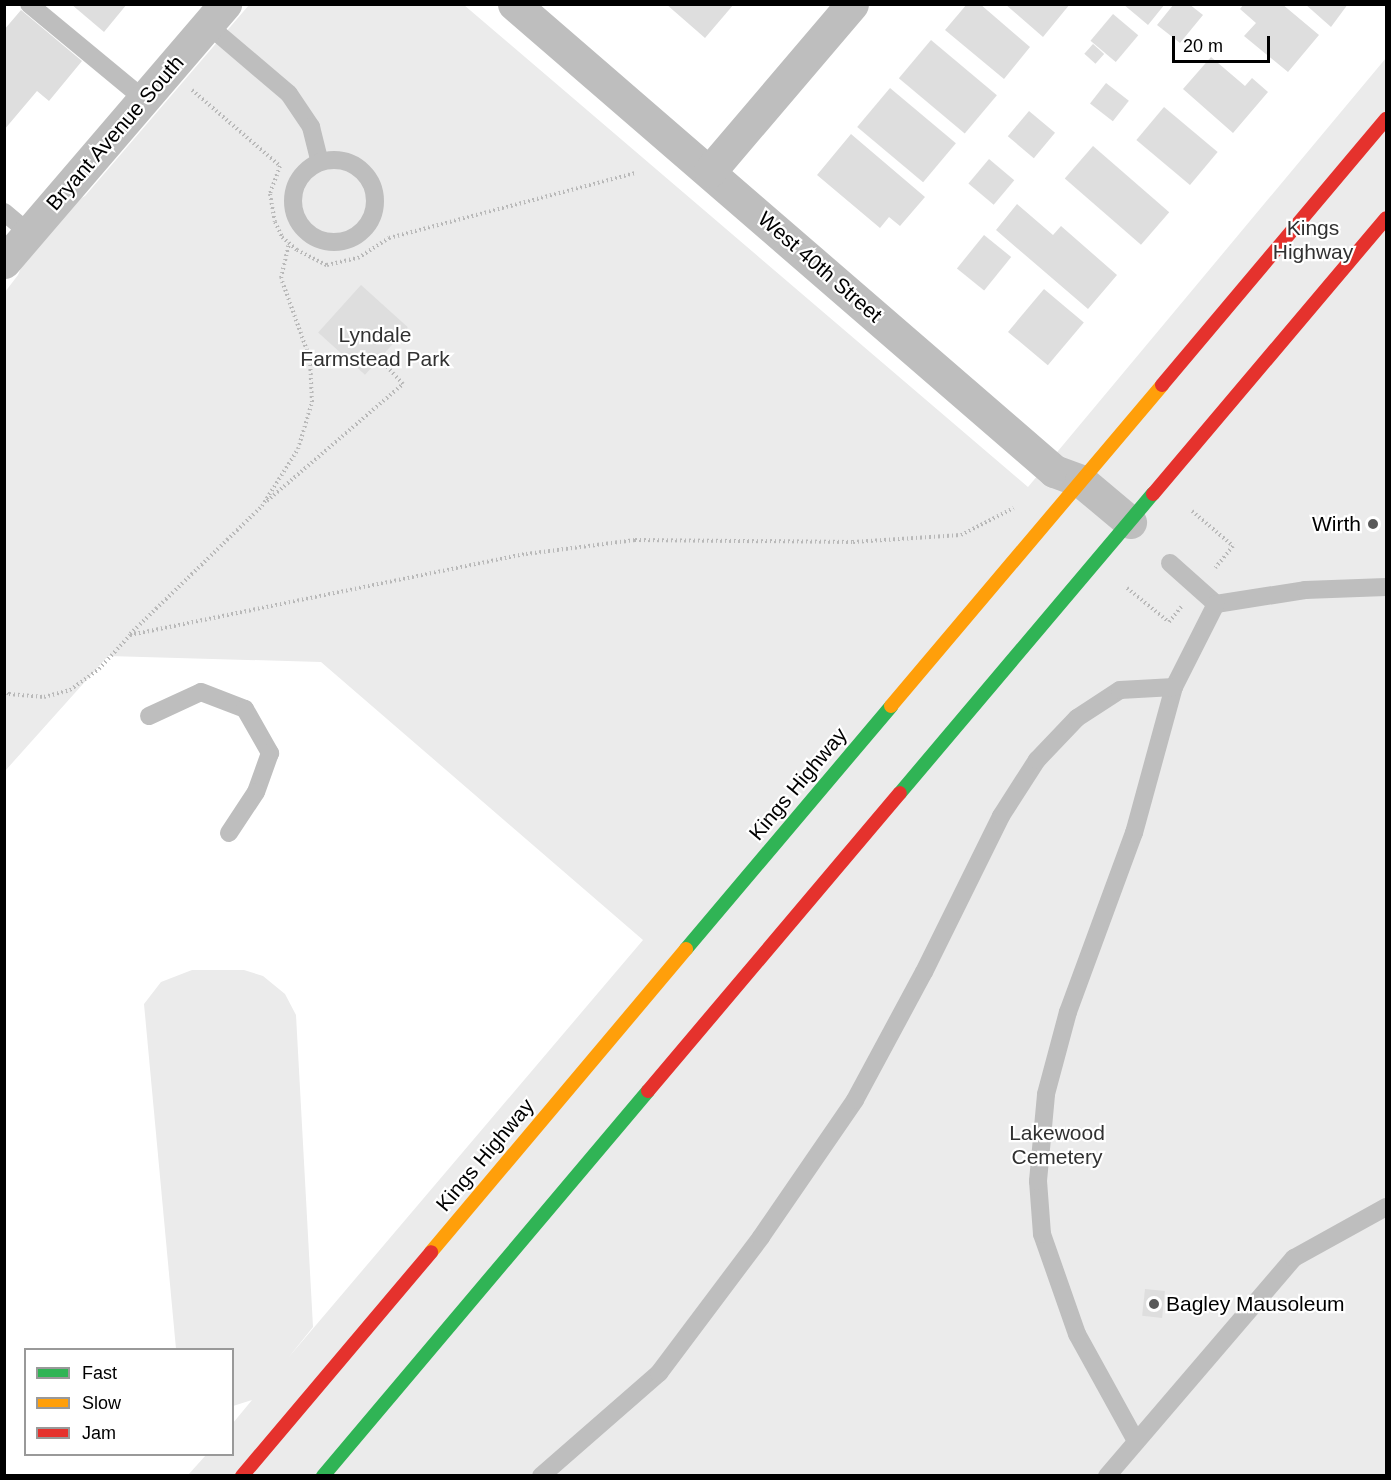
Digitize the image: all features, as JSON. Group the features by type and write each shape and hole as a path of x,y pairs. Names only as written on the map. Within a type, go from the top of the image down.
{"street":[{"name":"West 40th Street","path":"514,4 710,171 1054,471 1081,481 1130,522"},
{"path":"710,171 852,4"},
{"name":"Bryant Avenue South","path":"4,262 216,15"},
{"name":"Kings Highway","path":"242,1476 1386,119"},
{"path":"323,1476 1386,218"}],"lane":[{"path":"29,4 144,99"},
{"path":"216,15 289,94 311,127 320,162"},
{"path":"338,160 356,166 369,179 375,196 373,215 363,231 347,240 329,242 312,236 296,214 295,188 305,172 320,162 338,160"},
{"path":"4,212 30,233"},
{"path":"1170,563 1216,604"},
{"path":"1216,604 1305,590 1386,586"},
{"path":"1136,1441 1077,1334 1042,1234 1038,1181 1046,1094 1065,1022 1134,833 1174,687 1216,604"},
{"path":"541,1476 659,1373 760,1238 855,1100 924,972 1001,816 1037,760 1077,718 1120,690 1174,687"},
{"path":"149,716 201,692 245,709 270,753 256,792 229,833"},
{"path":"1107,1476 1294,1258 1386,1207"}],"path":[{"path":"189,87 280,166 272,180 270,206 279,230 289,243 327,265 344,263 375,250 389,238 635,173"},
{"path":"262,506 298,449 312,402 310,359 281,278 289,243"},
{"path":"4,690 9,694 45,696 70,690 99,669 130,635 262,506 403,384 387,367"},
{"path":"130,635 526,554 635,540 853,542 961,535 1025,502"}],"green space":[{"path":"249,5 464,5 1028,487 1386,58 1386,1475 188,1475 205,1456 234,1456 234,1422 252,1400 234,1406 234,1348 176,1348 144,1004 161,982 192,970 244,970 263,976 285,994 296,1015 313,1327 288,1358 643,940 321,662 108,656 5,771 5,292 18,275 28,251 68,206 85,196"}],"building":[{"path":"71,4 127,4 104,32"},
{"path":"666,4 734,4 705,38"},
{"path":"967,4 980,4 1030,47 1004,79 945,30"},
{"path":"1005,4 1070,4 1043,37"},
{"path":"1123,4 1165,4 1148,25"},
{"path":"1174,4 1189,4 1203,15 1180,43 1157,25"},
{"path":"1244,4 1282,4 1319,35 1288,72 1244,36 1256,23 1240,9"},
{"path":"1305,4 1348,4 1331,27"},
{"path":"21,10 82,61 49,101 37,91 4,130 4,30"},
{"path":"1113,14 1138,35 1116,62 1091,41"},
{"path":"931,40 997,95 965,134 899,78"},
{"path":"1093,44 1104,54 1095,64 1084,54"},
{"path":"1211,57 1245,86 1252,78 1268,92 1233,133 1183,89"},
{"path":"1106,83 1129,101 1113,121 1090,103"},
{"path":"890,88 956,143 923,182 857,127"},
{"path":"1164,107 1218,152 1190,185 1136,140"},
{"path":"1029,111 1055,133 1034,158 1008,136"},
{"path":"851,134 925,197 900,226 889,217 880,228 817,175"},
{"path":"1093,146 1169,212 1141,245 1065,178"},
{"path":"989,159 1014,180 994,205 968,184"},
{"path":"1017,204 1053,235 1061,226 1117,275 1088,309 996,230"},
{"path":"984,235 1011,257 984,290 957,268"},
{"path":"361,285 408,327 365,375 318,333"},
{"path":"1044,289 1084,322 1048,365 1008,332"},
{"name":"Bagley Mausoleum","path":"1145,1289 1165,1291 1162,1318 1142,1316"}],"traffic: fast":[{"path":"900,793 1153,494"},
{"path":"686,949 891,706"},
{"path":"323,1476 648,1091"}],"traffic: slow":[{"path":"891,706 1162,385"},
{"path":"431,1252 686,949"}],"traffic: jam":[{"path":"1162,385 1386,119"},
{"path":"1153,494 1386,218"},
{"path":"648,1091 900,793"},
{"path":"242,1476 431,1252"}],"place":[{"name":"Wirth","path":"1373,524"},
{"name":"Bagley Mausoleum","path":"1154,1304"}],"park label":[{"name":"Lyndale Farmstead Park","path":"375,347"},
{"name":"Lakewood Cemetery","path":"1057,1145"}]}
